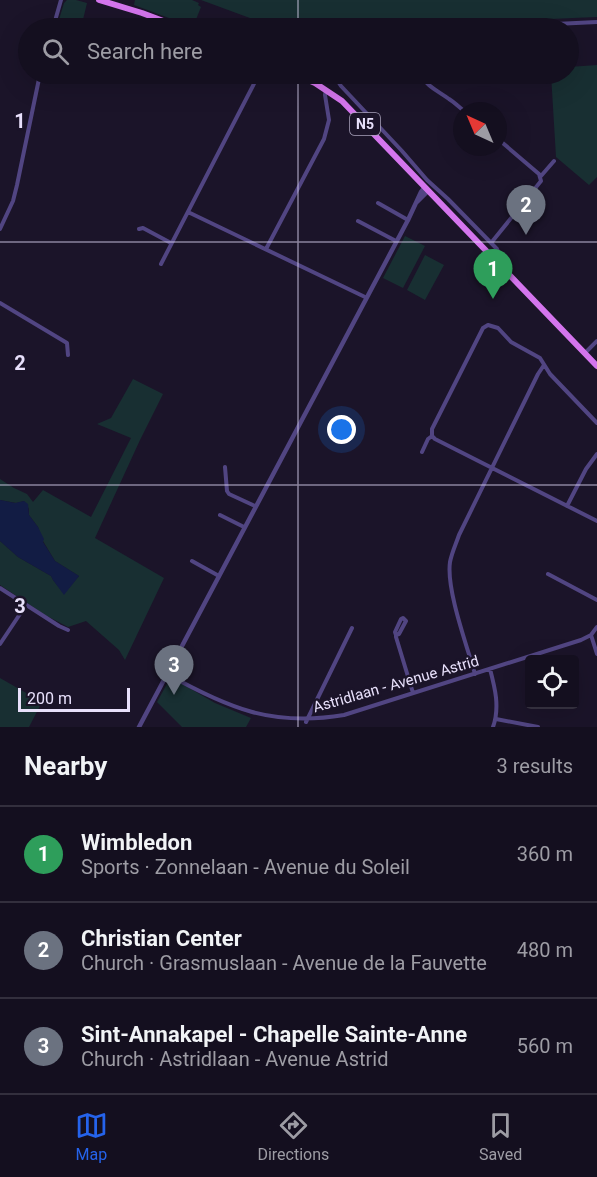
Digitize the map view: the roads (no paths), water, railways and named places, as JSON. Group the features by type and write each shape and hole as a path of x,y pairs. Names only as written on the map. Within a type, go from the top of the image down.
{"main road":[{"path":"99,0 154,18"},
{"name":"N5","path":"315,84 342,101 597,366"}],"street":[{"path":"56,18 61,0"},
{"path":"579,22 597,21"},
{"path":"0,229 13,201 38,84"},
{"path":"161,264 255,84"},
{"path":"339,84 428,180 491,243 500,254 501,261 498,263"},
{"path":"427,84 453,102"},
{"path":"266,249 324,139 329,120 325,95 327,90"},
{"path":"507,147 541,176"},
{"path":"491,243 538,186 541,176 554,161"},
{"path":"139,727 365,297 417,202 427,189"},
{"path":"378,203 408,219"},
{"path":"188,212 365,297"},
{"path":"358,221 396,241"},
{"path":"139,229 143,228 171,243"},
{"path":"0,303 67,343 68,355"},
{"path":"422,452 485,326 488,325 498,328 511,342 540,358 550,374 597,423"},
{"path":"585,353 597,341"},
{"path":"475,674 451,585 452,552 544,365"},
{"path":"432,436 597,521"},
{"path":"567,506 586,469 597,454"},
{"path":"225,467 226,491 255,506"},
{"path":"220,514 244,527"},
{"path":"192,561 219,576"},
{"path":"548,574 597,600"},
{"path":"0,588 68,630"},
{"path":"0,644 26,605"},
{"path":"597,627 591,635 597,654"},
{"path":"306,722 352,628"},
{"path":"396,635 413,693"},
{"name":"Astridlaan - Avenue Astrid","path":"167,673 215,700 241,711 277,721 306,722 344,715 591,635"},
{"path":"490,669 497,700 493,727"},
{"path":"496,719 538,727"}],"water":[{"path":"0,500 15,503 24,501 28,504 29,515 38,527 44,539 43,542 55,561 79,576 64,595 51,576 18,557 0,541"}],"place":[{"name":"Christian Center","path":"526,235"},
{"name":"Wimbledon","path":"493,299"},
{"name":"Sint-Annakapel - Chapelle Sainte-Anne","path":"174,695"}]}
